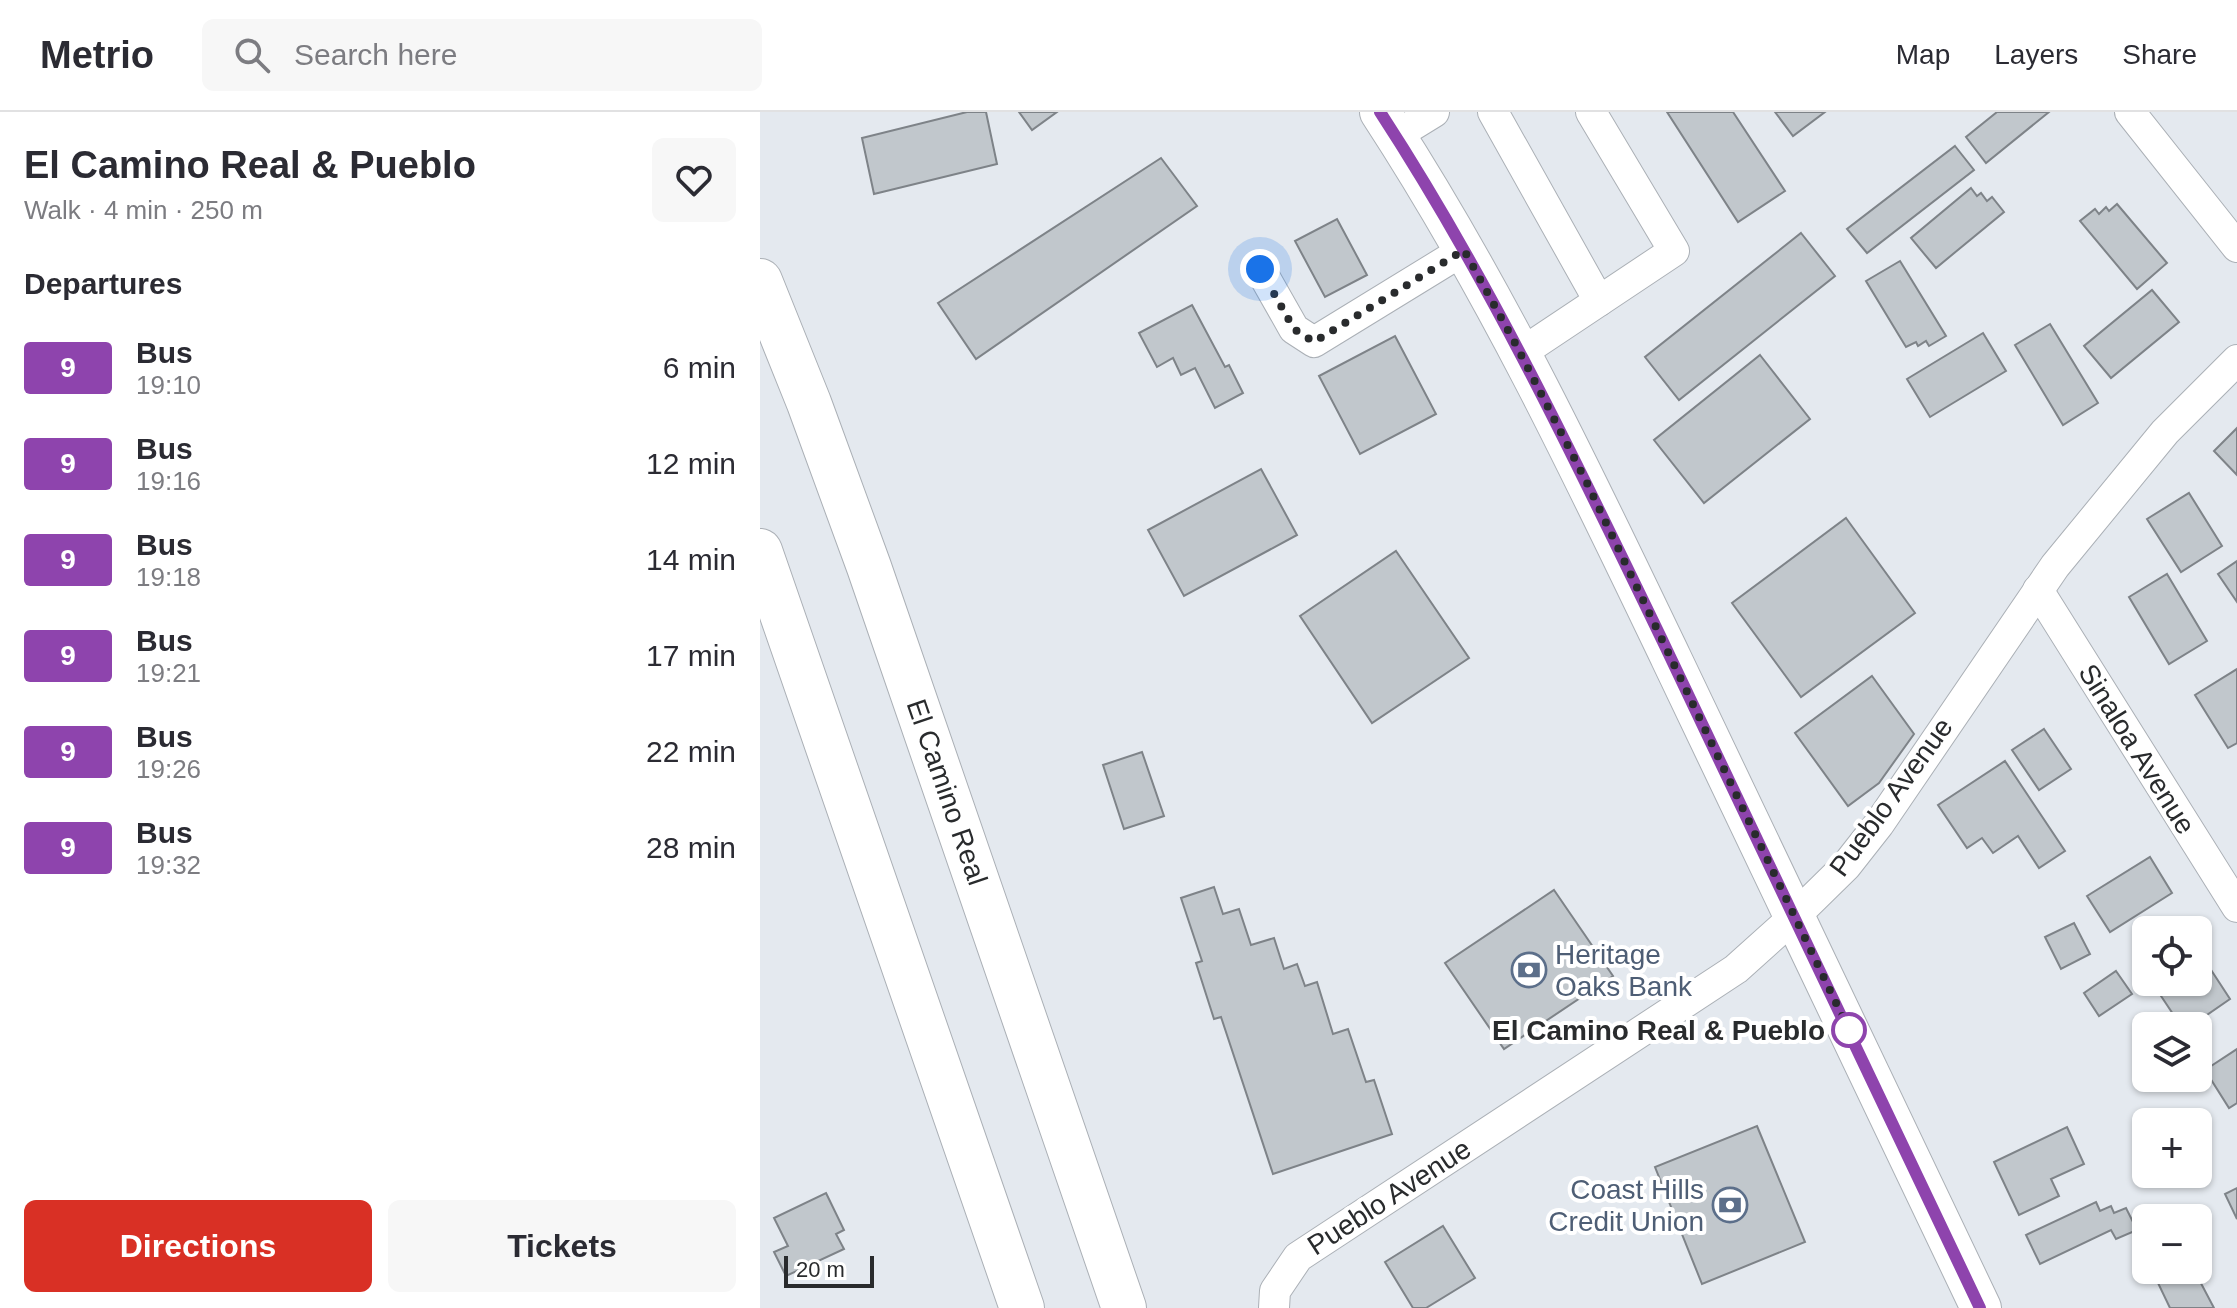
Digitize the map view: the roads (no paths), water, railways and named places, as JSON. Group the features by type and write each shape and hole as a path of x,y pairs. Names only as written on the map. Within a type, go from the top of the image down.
{"highway":[{"name":"El Camino Real","path":"760,281 869,567 1124,1308"},
{"path":"760,551 1020,1303"}],"main road":[{"path":"1388,124 1464,250 1521,353 1600,510 1981,1308"}],"street":[{"path":"1388,124 1434,112"},
{"path":"1493,112 1599,301"},
{"path":"1521,353 1674,251 1591,112"},
{"path":"2130,112 2237,247"},
{"path":"1260,269 1294,329 1314,342 1464,250"},
{"name":"Pueblo Avenue","path":"1274,1299 1298,1257 1736,969 1795,916 1846,866 1879,824 2038,590 2165,432 2237,360"},
{"name":"Sinaloa Avenue","path":"2038,590 2237,907"}],"place":[{"name":"Heritage Oaks Bank","path":"1529,970"},
{"name":"El Camino Real & Pueblo","path":"1849,1030"},
{"name":"Coast Hills Credit Union","path":"1730,1205"}]}
